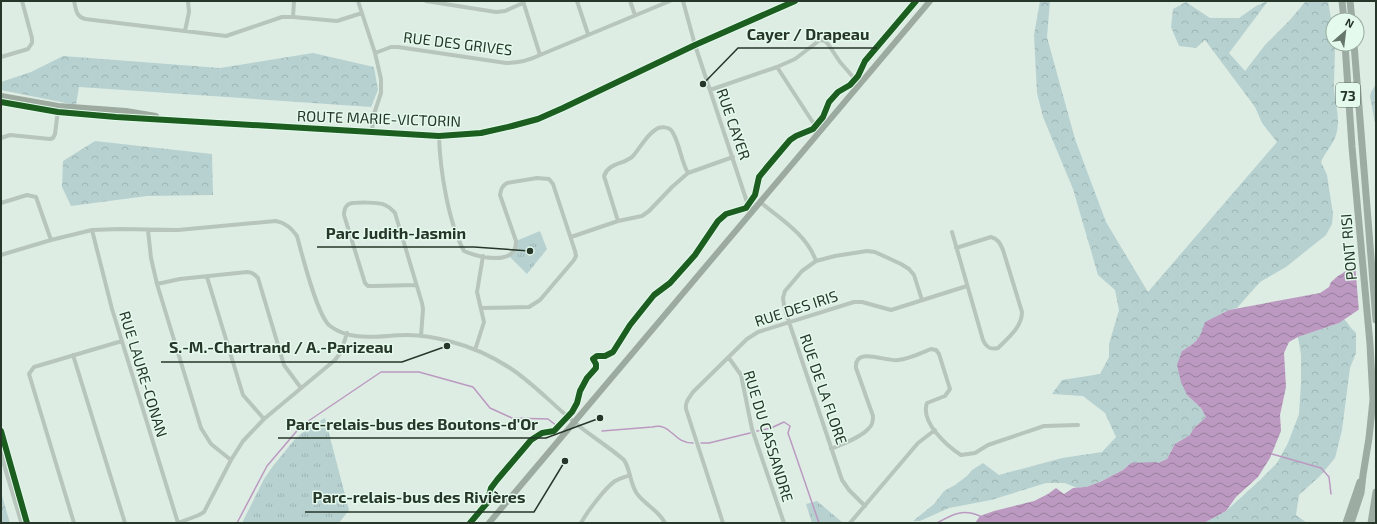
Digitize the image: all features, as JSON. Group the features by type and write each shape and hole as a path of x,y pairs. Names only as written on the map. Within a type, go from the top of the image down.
{"highway":[{"path":"1342,1 1343,12"},
{"path":"1350,1 1351,12"},
{"name":"PONT RISI","path":"1346,52 1352,147 1370,344 1373,400 1363,475"},
{"name":"PONT RISI","path":"1355,52 1376,320"},
{"path":"1346,523 1363,475"},
{"name":"73","path":"1351,523 1361,493 1363,475"},
{"path":"1371,522 1376,492"}],"main road":[{"name":"ROUTE MARIE-VICTORIN","path":"1,102 116,117 231,125 439,136 481,133 538,119 695,45 795,1"},
{"path":"489,523 753,210 860,86 930,1"},
{"name":"ROUTE MARIE-VICTORIN","path":"1,96 58,109"}],"street":[{"path":"1,57 28,49 32,43 22,1"},
{"path":"74,1 78,15 81,18 226,36 282,17 337,21 362,14"},
{"path":"185,31 189,12 188,1"},
{"path":"293,17 294,1"},
{"path":"358,1 375,53 381,79 381,93 373,117 372,133"},
{"path":"426,1 496,12 505,11 523,2 540,55"},
{"path":"577,1 588,34"},
{"path":"630,1 634,15"},
{"name":"RUE DES GRIVES","path":"375,53 391,47 506,63 528,61 588,34 670,1"},
{"name":"RUE CAYER","path":"683,1 695,45 748,205 753,210"},
{"path":"710,90 777,67 795,59 816,42 822,40 828,44 840,62 860,86"},
{"path":"777,67 812,121 821,130"},
{"path":"1,138 10,136 50,140 55,134 58,109"},
{"path":"618,221 604,176 608,168 630,159 654,130 664,127 671,130 688,173"},
{"path":"439,136 439,150 448,207 464,251 499,258 512,253 516,246 516,241 500,195 504,185 507,183 537,178 549,179 553,184 575,251 576,256 574,260 540,300 528,307 481,308"},
{"path":"571,237 618,221 642,216 646,214 688,173 733,157"},
{"path":"1,203 27,195 36,197 51,240"},
{"path":"760,202 796,231 808,244 816,261"},
{"path":"416,284 368,286 365,283 344,215 346,207 350,204 380,203 391,208 395,213 416,284 423,310 421,336"},
{"path":"1,254 92,230 178,230 276,221 287,225 292,229 296,236 325,321 336,329 362,337 408,335 453,342 475,350 511,369 574,422 624,460 638,495 662,517 665,523"},
{"name":"RUE LAURE-CONAN","path":"92,230 112,309 178,523"},
{"path":"148,230 151,258 157,284 203,433 211,444 231,460"},
{"path":"952,232 956,248 983,340 986,346 993,349 998,348 1020,323 1022,317 1022,312 1003,250 1000,243 995,238 991,237 956,248"},
{"name":"RUE DE LA FLORE","path":"865,506 846,486 831,449 789,322 783,298 785,291 802,271 816,261 842,255 876,252 909,269 914,275 922,300"},
{"path":"475,350 484,322 476,292 483,256"},
{"path":"157,284 180,279 252,272 258,278 284,365 301,388"},
{"path":"207,277 243,395 264,419"},
{"name":"RUE DES IRIS","path":"723,523 685,405 693,392 752,335 854,302 862,302 891,310 967,286"},
{"path":"178,523 204,512 231,460 243,441 264,419 335,360 341,352 347,333"},
{"path":"74,523 29,374 34,367 122,341"},
{"path":"831,449 850,441 869,428 872,423 873,416 856,368 858,359 862,356 898,360 931,349 936,350 939,354 950,389 945,396 926,403 925,408 927,416 939,438 961,455 967,455 988,445 1044,426 1078,425"},
{"path":"73,355 125,522 118,523"},
{"name":"RUE DU CASSANDRE","path":"729,358 741,375 752,428 784,523"},
{"path":"850,523 918,443 935,430"},
{"path":"1,453 22,523"},
{"path":"581,523 584,517 610,485 617,480 630,475"}],"green space":[{"path":"1040,1 1050,1 1047,37 1075,139 1106,222 1148,292 1277,142 1262,123 1255,107 1205,40 1196,48 1179,46 1171,27 1173,9 1186,2 1210,18 1239,18 1256,6 1268,1 1229,53 1245,71 1265,45 1306,1 1328,1 1330,12 1325,12 1325,52 1335,52 1334,88 1338,123 1335,139 1321,162 1327,175 1333,214 1332,224 1326,235 1286,267 1260,282 1237,308 1229,310 1206,322 1197,340 1182,351 1187,395 1201,408 1206,417 1193,429 1190,435 1175,444 1167,459 1158,463 1131,463 1123,470 1100,482 1086,487 1077,488 1065,483 1046,483 991,500 949,508 920,521 913,521 934,504 944,491 955,485 972,470 983,463 999,475 1062,458 1102,452 1116,437 1105,413 1083,396 1052,394 1062,380 1100,374 1109,357 1109,344 1119,310 1115,290 1098,275 1073,189 1043,117 1037,93 1034,35"},
{"path":"313,53 374,67 378,90 371,107 79,87 76,105 1,90 1,82 31,72 63,56 220,68"},
{"path":"1376,83 1376,129 1370,96"},
{"path":"95,141 212,154 213,195 147,196 71,206 62,187 63,161"},
{"path":"540,231 547,249 527,274 508,255 512,253 516,241"},
{"path":"1344,319 1356,333 1356,353 1350,368 1342,430 1335,458 1320,476 1299,495 1296,515 1307,523 1204,523 1226,511 1259,481 1277,463 1288,443 1299,414 1301,355 1298,337 1339,323"},
{"path":"325,418 349,510 339,523 242,523 264,479 273,466 295,439 309,427"},
{"path":"1,492 10,523 1,523"},
{"path":"817,501 843,523 812,523 806,504"}],"water":[{"path":"1357,264 1376,298 1339,323 1298,337 1289,342 1284,353 1286,387 1280,415 1281,431 1270,458 1258,477 1236,497 1226,511 1204,523 975,523 980,516 1034,501 1056,488 1064,494 1073,488 1086,487 1100,482 1123,470 1131,463 1158,463 1167,459 1175,444 1190,435 1193,429 1206,417 1201,408 1187,395 1181,382 1177,365 1182,351 1197,340 1205,322 1229,310 1320,293 1329,287 1331,282 1338,276"}],"pier":[{"path":"1376,246 1376,301 1359,312 1355,263"}],"waterway":[{"path":"237,523 267,466 301,426 381,372 419,372 473,387 490,408 512,418 548,419 557,426"},
{"path":"757,431 771,428 784,422 790,426 788,433 819,523"},
{"path":"602,431 659,426 664,427 681,440 693,443"},
{"path":"701,443 709,443 750,433"},
{"path":"1272,454 1321,468 1329,477 1331,494"},
{"path":"937,523 958,513 969,513 982,517"}],"cycle path":[{"path":"1,102 58,112 116,117 439,136 481,133 538,119 695,45 795,1"},
{"path":"470,523 487,503 491,488 531,440 542,433 554,431 572,412 587,378 596,368 596,364 593,359 597,356 605,356 613,352 630,325 654,295 670,283 695,255 718,221 726,214 746,208 755,195 759,177 768,166 790,140 813,129 823,117 829,102 838,92 850,85 858,76 865,61 916,1"},
{"path":"1,431 27,523"}],"place":[{"name":"Cayer / Drapeau","path":"703,84"},
{"name":"Parc Judith-Jasmin","path":"530,251"},
{"name":"S.-M.-Chartrand / A.-Parizeau","path":"447,346"},
{"name":"Parc-relais-bus des Boutons-d'Or","path":"600,418"},
{"name":"Parc-relais-bus des Rivières","path":"565,461"}]}
